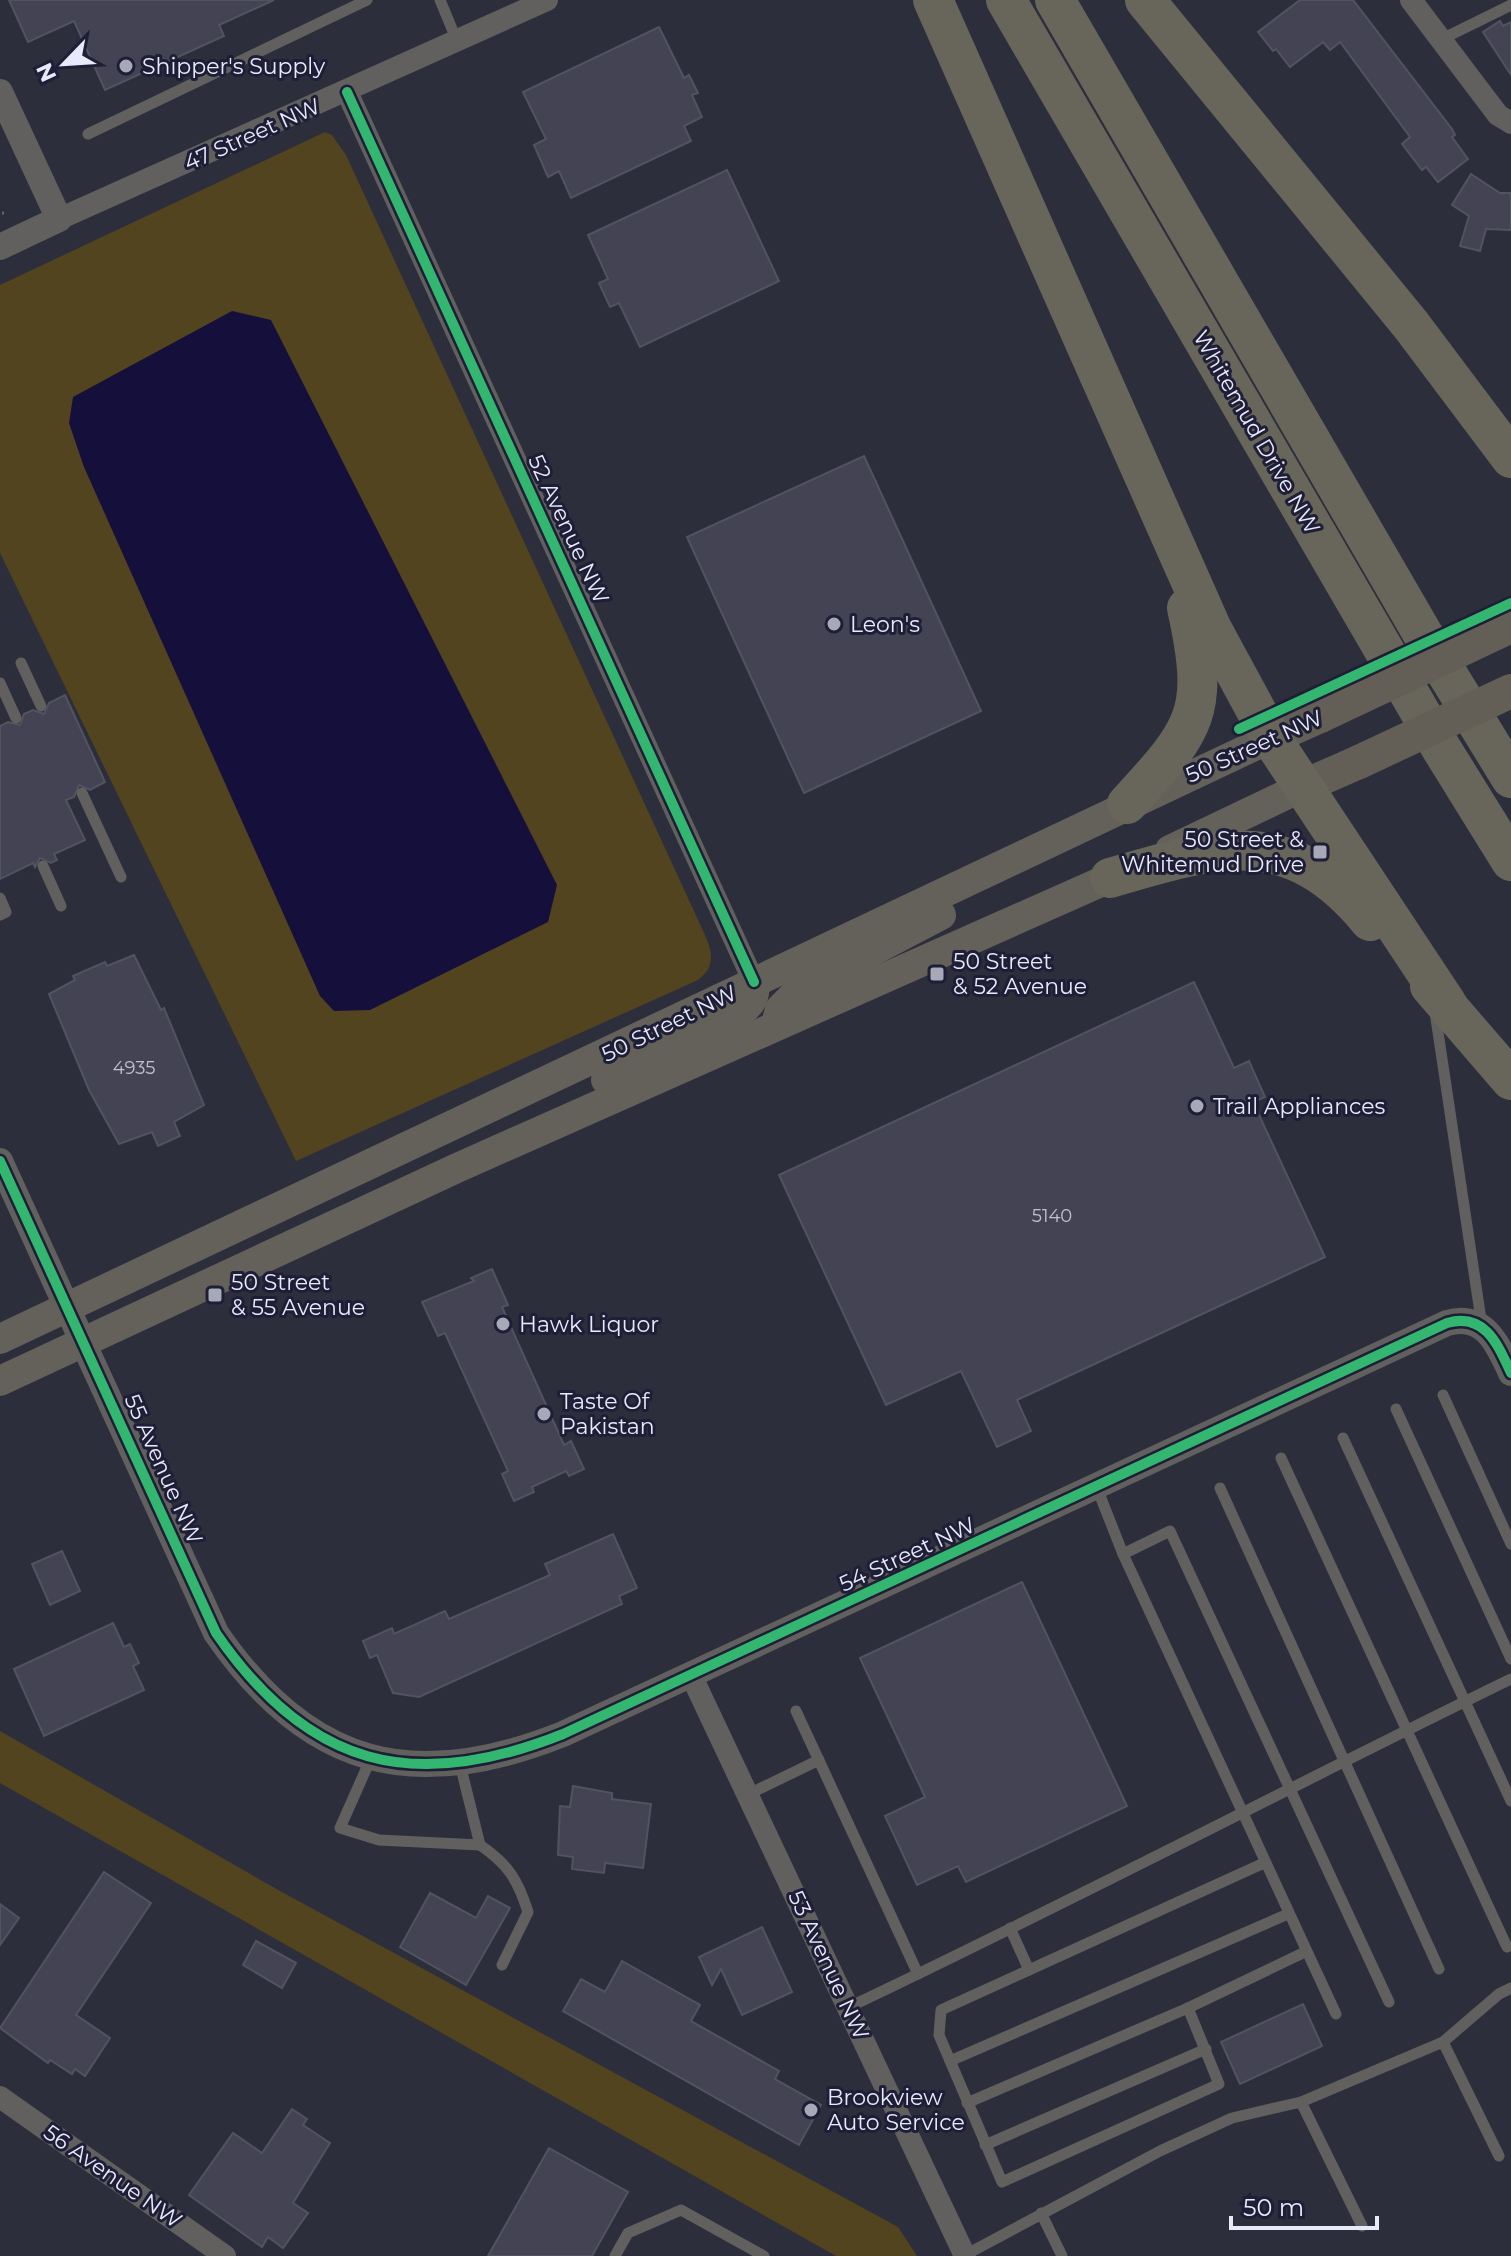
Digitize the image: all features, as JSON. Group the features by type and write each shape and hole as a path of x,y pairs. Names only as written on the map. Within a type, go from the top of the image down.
{"highway":[{"path":"933,0 1212,629 1271,738 1439,996"},
{"name":"Whitemud Drive NW","path":"1006,0 1441,748 1511,861"},
{"name":"Whitemud Drive NW","path":"1055,0 1424,636 1511,778"},
{"path":"1145,0 1411,325 1511,458"},
{"path":"1411,325 1511,428"},
{"path":"1127,804 1187,733 1197,701 1199,669 1173,545"},
{"path":"1110,878 1196,853 1255,849 1312,869 1342,891 1511,1080"}],"main road":[{"name":"50 Street NW","path":"0,1339 1127,804 1511,626"},
{"name":"50 Street NW","path":"0,1381 457,1168 1110,878 1511,691"},
{"path":"776,1025 780,1009 800,989 966,902 1030,851"},
{"path":"457,1168 567,1099 731,1019 749,1007 756,994 754,982"}],"street":[{"name":"47 Street NW","path":"0,247 547,0"},
{"path":"1411,0 1498,115 1511,123"},
{"path":"0,92 59,219"},
{"name":"52 Avenue NW","path":"347,92 754,982"},
{"name":"55 Avenue NW","path":"0,1161 216,1633 245,1676 277,1706 312,1734 359,1755"},
{"name":"54 Street NW","path":"359,1755 460,1764 519,1752 1097,1488 1427,1332 1455,1321 1476,1324"},
{"path":"1476,1324 1492,1335 1511,1373"},
{"name":"53 Avenue NW","path":"691,1675 965,2255"},
{"name":"56 Avenue NW","path":"0,2097 225,2256"}],"lane":[{"path":"88,134 367,0"},
{"path":"440,0 457,41"},
{"path":"1440,40 1511,5"},
{"path":"21,663 41,706"},
{"path":"0,683 16,718"},
{"path":"82,793 121,877"},
{"path":"43,866 61,906"},
{"path":"0,898 6,912 0,915"},
{"path":"1439,996 1476,1324"},
{"path":"1443,1395 1511,1544"},
{"path":"1396,1409 1511,1659"},
{"path":"1343,1438 1511,1801"},
{"path":"1281,1458 1409,1729 1507,1947"},
{"path":"1097,1488 1123,1554 1336,2014"},
{"path":"1220,1488 1439,1969"},
{"path":"1123,1554 1170,1531 1389,2002"},
{"path":"849,2007 1243,1816 1346,1760 1511,1679"},
{"path":"796,1711 918,1974"},
{"path":"359,1755 340,1828 379,1840 480,1845 505,1862 517,1878 528,1912 502,1965"},
{"path":"749,1794 819,1760"},
{"path":"460,1764 480,1845"},
{"path":"1188,2008 1219,2084 1002,2182 939,2035 941,2010 1264,1863"},
{"path":"950,2061 1288,1914"},
{"path":"1010,1928 1029,1970"},
{"path":"967,2103 1188,2008 1305,1952"},
{"path":"965,2255 1160,2151 1232,2118 1301,2102 1443,2042 1499,1994 1511,1988"},
{"path":"1443,2042 1499,2156"},
{"path":"985,2145 1206,2049"},
{"path":"1301,2102 1362,2226"},
{"path":"615,2256 628,2233 681,2210 764,2256"},
{"path":"1041,2213 1062,2256"}],"path":[{"path":"2,213 9,214"}],"shaded area":[{"path":"325,132 332,135 346,155 705,935 711,960 698,980 296,1161 0,553 0,285"},
{"path":"232,311 271,320 557,885 548,922 370,1010 334,1011 320,996 84,467 69,423 73,397"},
{"path":"0,1731 280,1891 898,2227 917,2256 836,2256 0,1783"}],"building":[{"name":"Shipper's Supply","path":"9,0 274,0 219,25 224,36 105,90 74,21 28,42"},
{"path":"1300,0 1353,0 1452,129 1455,135 1452,137 1468,159 1438,182 1426,167 1422,170 1402,144 1410,137 1340,42 1330,50 1323,42 1290,67 1276,49 1273,51 1258,32"},
{"path":"1500,21 1503,26 1511,22 1511,75 1483,32"},
{"path":"659,27 684,78 689,75 698,93 692,95 702,117 684,126 691,141 571,198 559,171 548,177 534,145 546,139 523,92"},
{"path":"727,170 779,281 640,347 619,303 610,307 599,283 608,279 588,235"},
{"path":"1471,174 1500,193 1511,193 1511,230 1486,229 1480,251 1460,246 1469,216 1452,205"},
{"name":"Leon's","path":"864,456 981,711 804,793 687,537"},
{"path":"65,695 105,782 90,790 79,785 74,797 66,800 85,840 54,854 57,860 51,863 40,858 35,867 33,863 0,879 0,726 8,722 20,725 24,714 33,710 44,714 49,703"},
{"path":"134,955 161,1010 164,1008 204,1105 174,1122 180,1136 158,1146 152,1132 119,1144 89,1090 49,994 75,980 73,976 105,962 107,966"},
{"path":"1194,982 1234,1068 1249,1061 1265,1097 1253,1102 1325,1257 1017,1400 1031,1431 997,1447 961,1371 886,1405 779,1175"},
{"path":"492,1269 508,1305 502,1307 564,1445 571,1441 584,1469 569,1476 566,1471 532,1487 534,1492 514,1501 502,1474 508,1471 445,1333 438,1336 422,1302 474,1281 471,1278"},
{"path":"613,1534 637,1588 619,1596 622,1604 419,1697 393,1693 377,1655 370,1658 363,1641 392,1628 394,1634 445,1611 449,1619 550,1575 545,1564"},
{"path":"62,1551 80,1591 50,1605 32,1564"},
{"path":"1022,1582 1127,1806 966,1882 958,1866 917,1885 885,1816 925,1797 860,1658"},
{"path":"113,1623 124,1647 130,1644 139,1663 133,1666 144,1690 44,1736 14,1669"},
{"path":"573,1786 612,1793 612,1799 651,1804 643,1868 605,1863 604,1873 572,1869 573,1857 558,1855 560,1806 570,1807"},
{"path":"104,1872 151,1903 76,2015 110,2038 85,2076 75,2069 72,2074 50,2060 48,2063 0,2028"},
{"path":"430,1893 476,1918 488,1896 510,1908 466,1985 400,1947"},
{"path":"0,1904 19,1918 0,1945"},
{"path":"762,1927 792,1992 742,2015 721,1969 712,1985 699,1957"},
{"path":"256,1941 296,1963 282,1988 243,1965"},
{"path":"622,1961 700,2005 691,2021 779,2071 775,2079 821,2105 799,2145 563,2011 581,1979 605,1992"},
{"path":"1303,2004 1322,2046 1240,2084 1221,2042"},
{"path":"292,2109 307,2119 303,2125 330,2143 293,2203 308,2213 283,2248 268,2237 262,2247 189,2195 233,2133 262,2153"},
{"path":"549,2148 628,2192 592,2256 488,2256"}],"cycle path":[{"path":"347,92 754,982"},
{"path":"1239,729 1511,603"},
{"path":"0,1161 216,1633 251,1678 288,1714 327,1740 368,1756 412,1764 458,1762 509,1752 563,1734 1447,1323 1471,1322 1481,1327 1495,1342 1511,1373"}],"place":[{"name":"Shipper's Supply","path":"126,66"},
{"name":"Leon's","path":"834,624"},
{"name":"50 Street & Whitemud Drive","path":"1320,852"},
{"name":"50 Street & 52 Avenue","path":"937,974"},
{"name":"Trail Appliances","path":"1197,1106"},
{"name":"50 Street & 55 Avenue","path":"215,1295"},
{"name":"Hawk Liquor","path":"503,1324"},
{"name":"Taste Of Pakistan","path":"544,1414"},
{"name":"Brookview Auto Service","path":"811,2110"}]}
